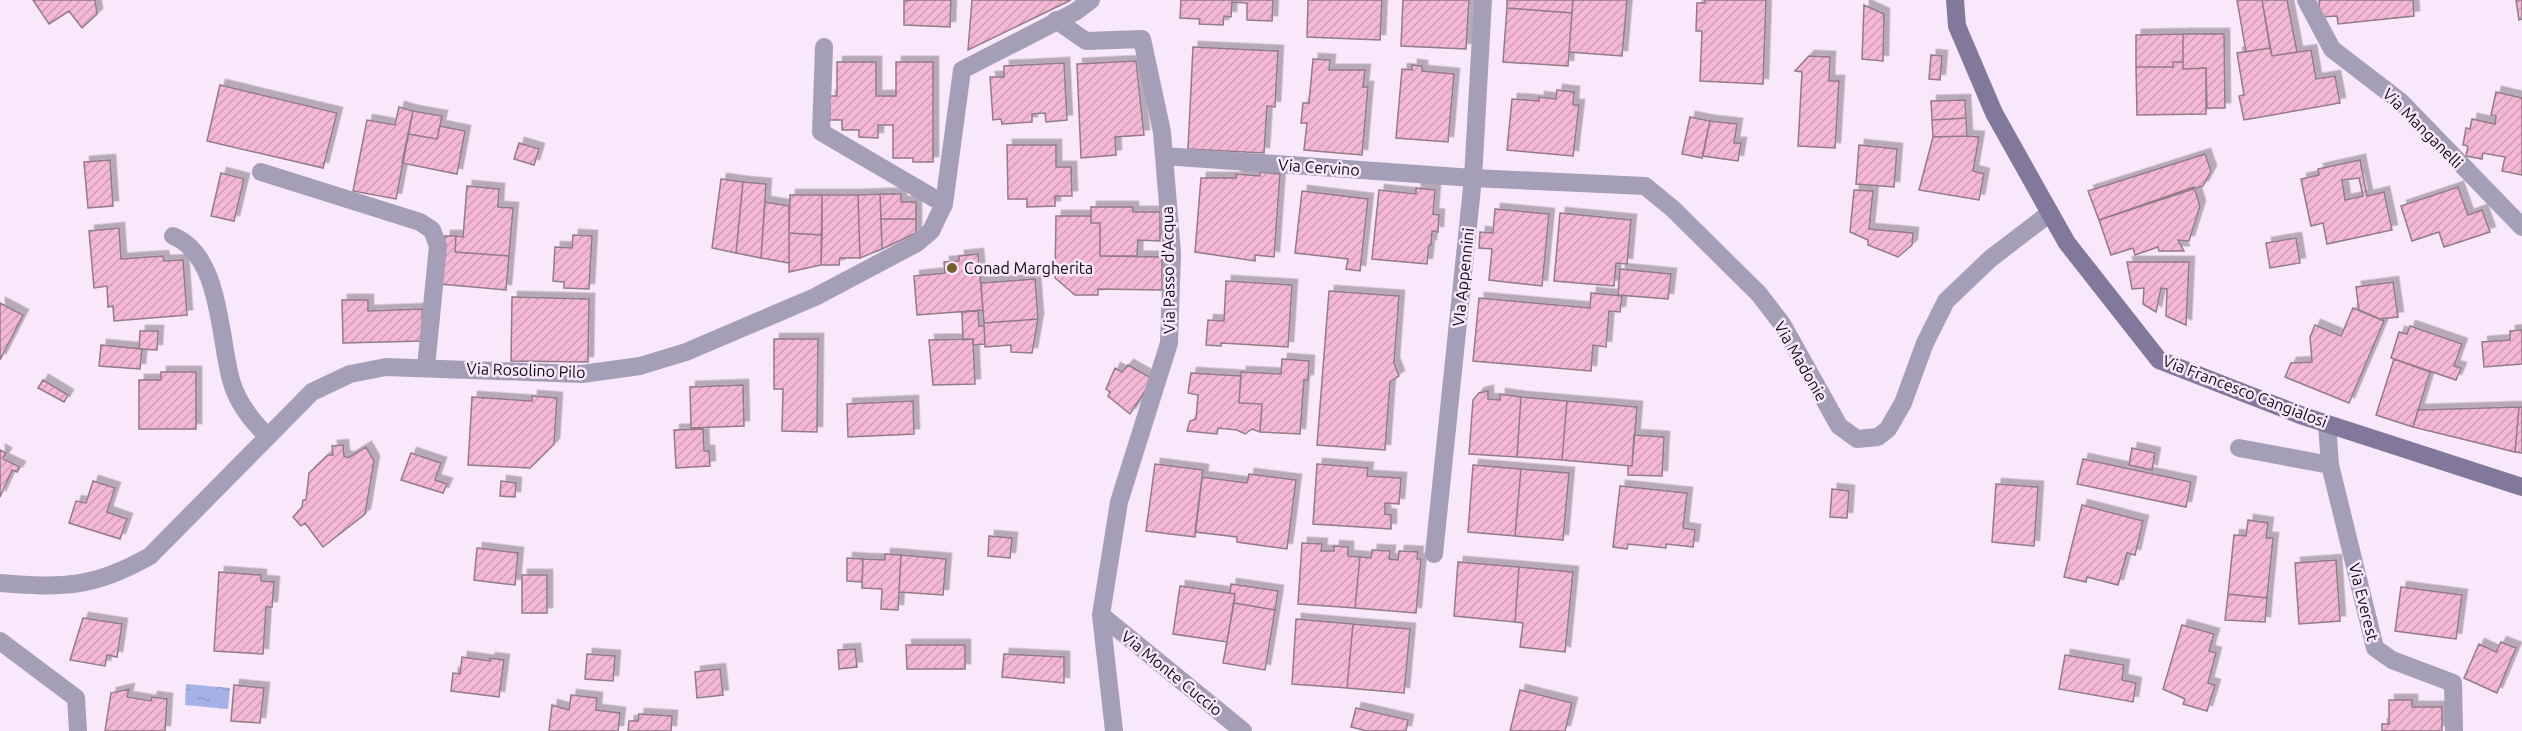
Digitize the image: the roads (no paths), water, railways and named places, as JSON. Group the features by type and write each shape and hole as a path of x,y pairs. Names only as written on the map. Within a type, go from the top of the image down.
{"street":[{"name":"Via Rosolino Pilo","path":"0,583 50,587 84,584 119,573 150,556 312,392 350,374 386,367 426,367 582,374 640,366 663,359 815,297 917,243 931,231 944,204 962,70 1075,12 1091,0"},
{"name":"VIa Appennini","path":"1434,554 1473,178 1483,0"},
{"name":"Via Francesco Cangialosi","path":"1954,0 1957,26 1994,113 2067,243 2159,360 2326,424 2522,487"},
{"name":"Via Manganelli","path":"2306,0 2332,49 2401,102 2522,227"},
{"name":"Via Passo d'Acqua","path":"1056,20 1086,41 1142,39 1162,132 1172,253 1169,343 1119,502 1101,615 1114,731"},
{"path":"824,47 821,132 944,204"},
{"name":"Via Cervino","path":"1164,156 1473,178"},
{"path":"261,172 420,222 432,230 438,246 426,367"},
{"name":"Via Madonie","path":"1473,178 1645,186 1673,208 1759,294 1782,324 1839,426 1857,439 1878,437 1888,429 1903,403 1925,343 1946,301 1990,259 2050,213"},
{"path":"173,236 187,242 202,265 216,301 231,382 248,416 268,437"},
{"name":"Via Everest","path":"2326,424 2330,465 2375,648 2392,660 2453,683 2454,731"},
{"path":"2239,448 2330,465"},
{"name":"Via Monte Cuccio","path":"1101,615 1243,731"},
{"path":"0,641 76,698 78,731"}],"water":[{"path":"186,684 230,688 228,709 185,705"}],"place":[{"name":"Conad Margherita","path":"952,268"}]}
